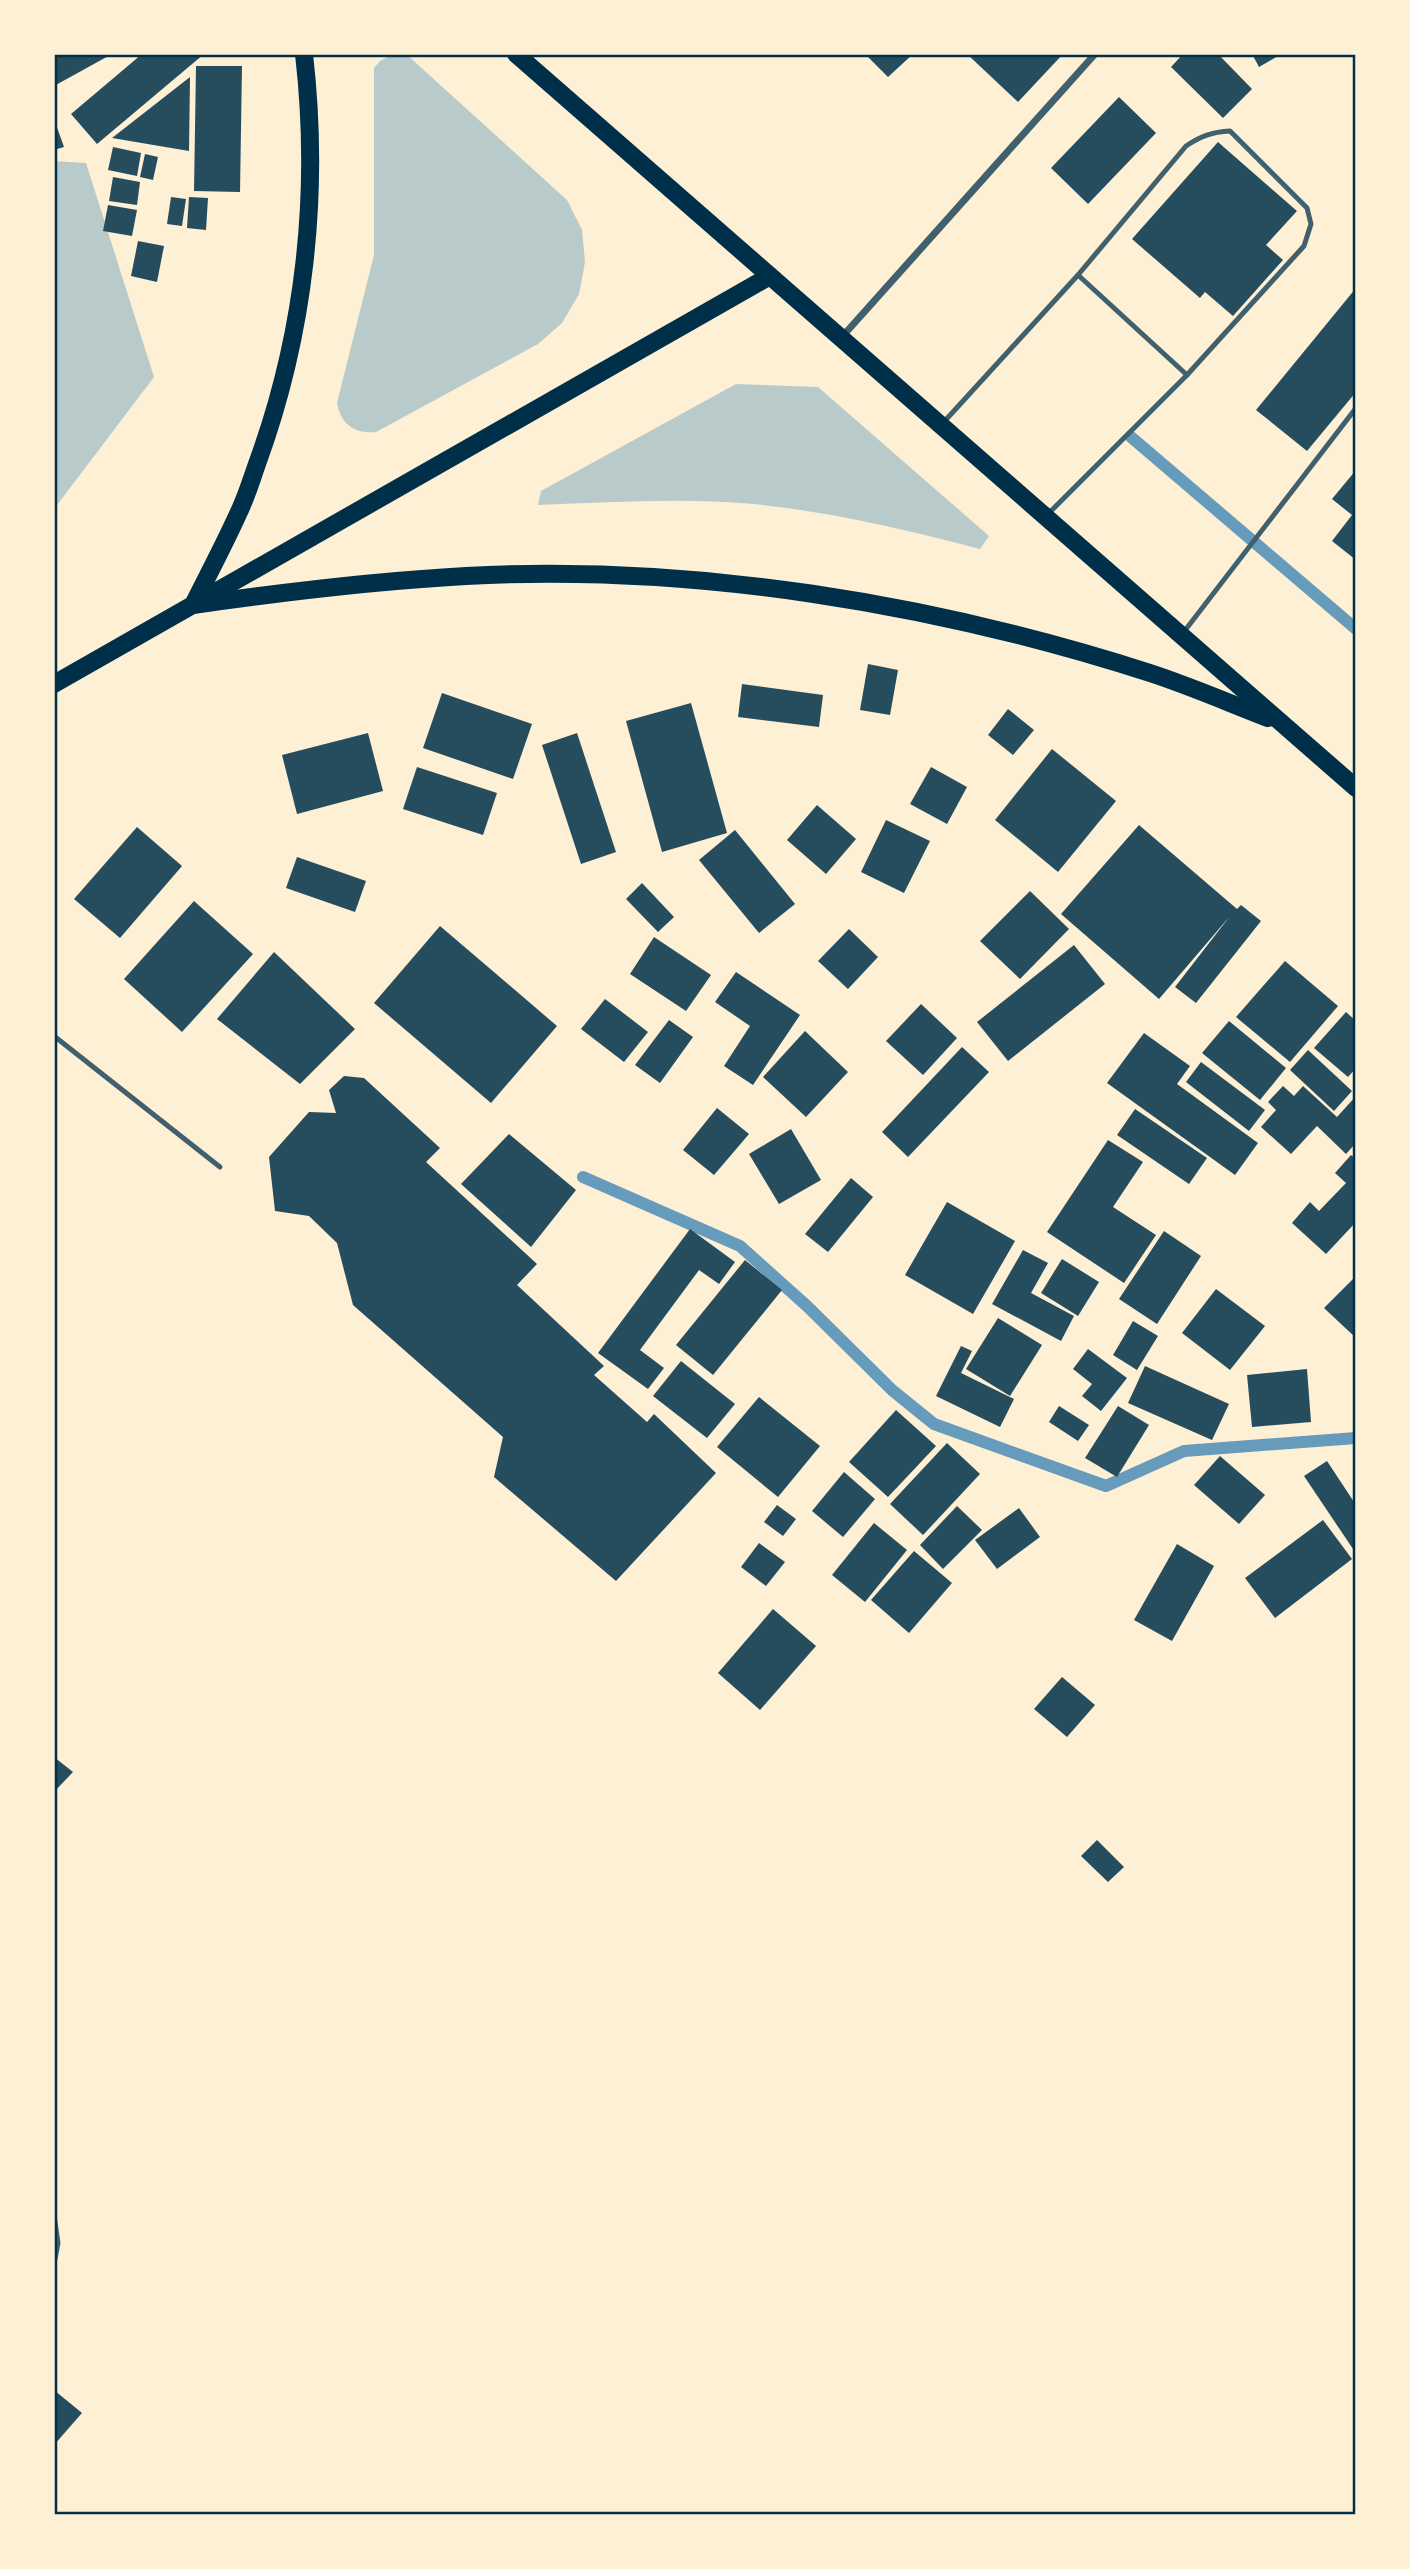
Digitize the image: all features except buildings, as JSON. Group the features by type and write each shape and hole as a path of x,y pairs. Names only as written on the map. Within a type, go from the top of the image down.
{"main road":[{"path":"193,605 239,513 270,429 298,316 311,214 311,111 304,54"},
{"path":"516,54 1356,788"},
{"path":"54,684 770,276"},
{"path":"193,605 330,586 469,576 608,575 745,585 883,605 1018,635 1151,674 1280,723"}],"street":[{"path":"841,338 1095,54"}],"lane":[{"path":"941,426 1078,275 1186,146 1201,135 1230,131 1307,208 1311,225 1304,246 1187,375 1045,517"},
{"path":"1078,275 1187,375"},
{"path":"1181,635 1356,408"},
{"path":"54,1036 220,1167"},
{"path":"54,2216 58,2243 54,2264"}],"shaded area":[{"path":"393,54 406,54 567,200 582,230 585,262 579,294 562,323 538,344 376,432 368,432 355,429 345,422 337,403 374,255 374,68"},
{"path":"54,161 86,163 154,377 54,509"},
{"path":"736,384 818,387 989,536 980,549 836,516 756,504 663,501 538,505 541,491"}],"waterway":[{"path":"1131,437 1356,629"},
{"path":"583,1177 740,1246 808,1307 892,1390 934,1424 1106,1486 1184,1451 1356,1438"}]}
